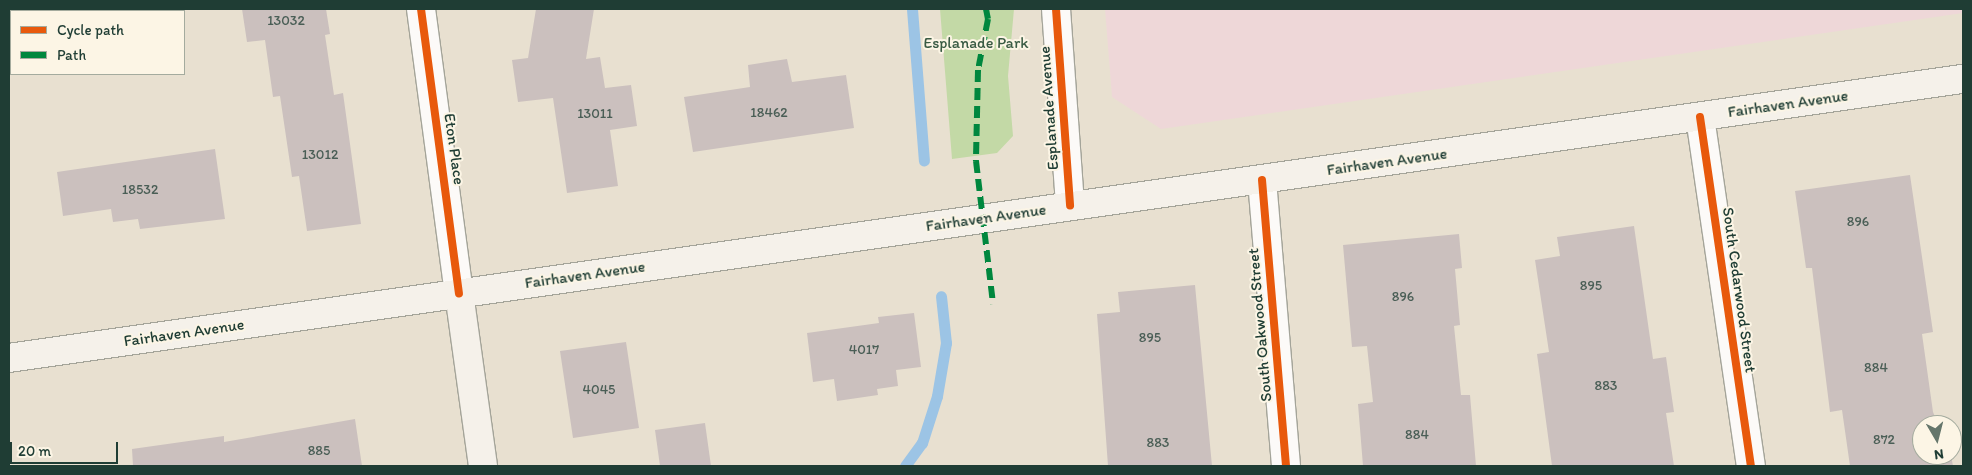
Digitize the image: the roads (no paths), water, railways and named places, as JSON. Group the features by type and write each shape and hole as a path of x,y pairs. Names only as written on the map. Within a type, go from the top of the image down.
{"main road":[{"name":"Fairhaven Avenue","path":"9,358 1963,79"},
{"path":"460,293 484,466"}],"street":[{"name":"Eton Place","path":"421,9 460,293"},
{"name":"Esplanade Avenue","path":"1056,9 1070,206"},
{"name":"South Cedarwood Street","path":"1700,117 1750,466"},
{"name":"South Oakwood Street","path":"1262,180 1286,466"}],"waterway":[{"path":"912,9 924,161"},
{"path":"905,466 922,443 937,396 946,343 941,296"}],"park label":[{"name":"Esplanade Park","path":"976,43"}]}
